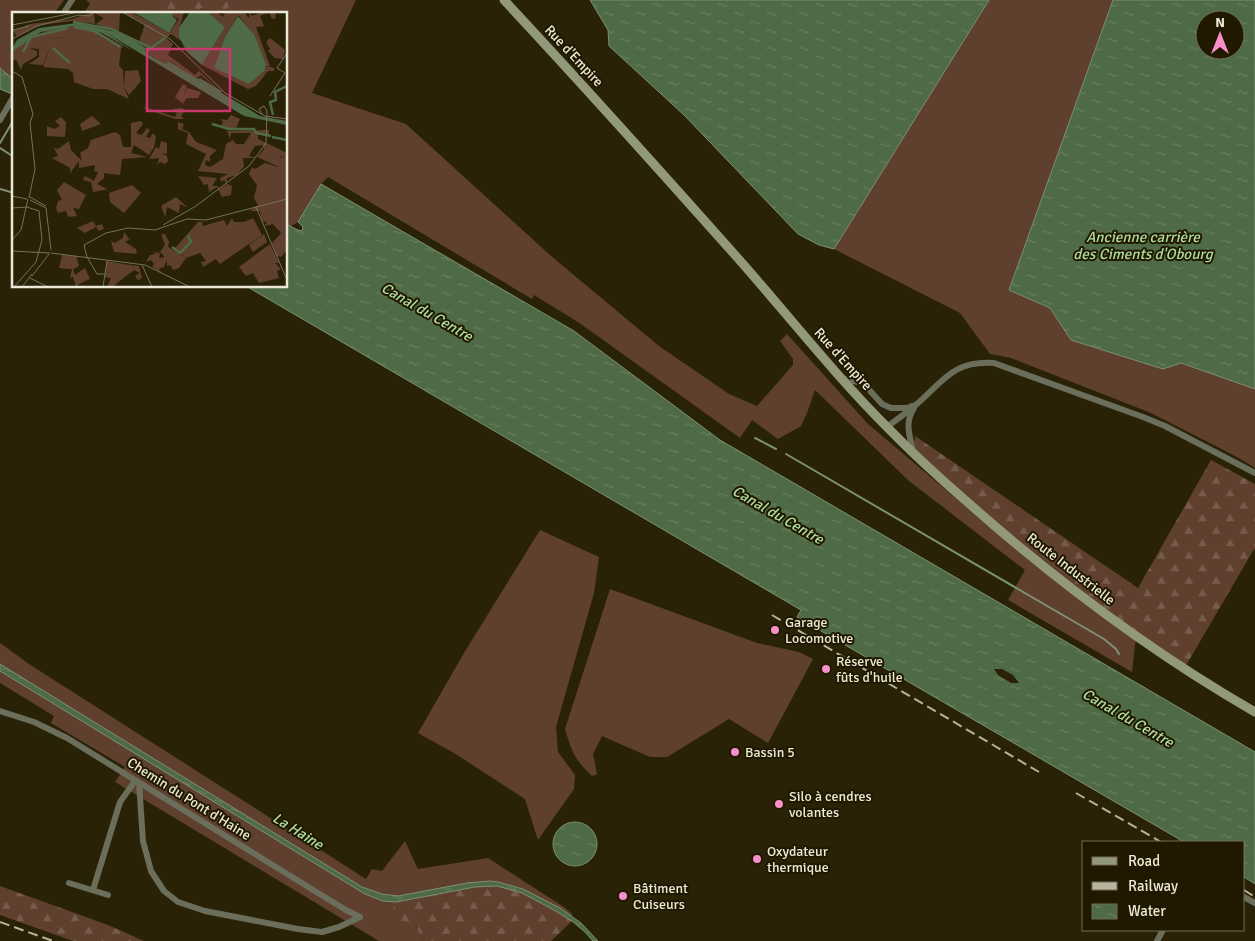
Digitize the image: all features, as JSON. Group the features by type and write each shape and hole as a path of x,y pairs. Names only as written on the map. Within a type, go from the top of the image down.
{"main road":[{"name":"Rue d'Empire","path":"504,0 583,85 743,264 842,379 887,427"},
{"name":"Route Industrielle","path":"887,427 943,480 1019,546 1088,601 1184,669 1255,712"}],"street":[{"path":"63,12 72,0"},
{"path":"0,120 12,99"},
{"path":"887,427 917,404 955,369 974,363 994,363 1165,426 1255,474"},
{"path":"842,379 863,383 882,404 891,408 908,408 917,404"},
{"path":"913,452 908,424 912,411 917,404"},
{"name":"Chemin du Pont d'Haine","path":"0,711 47,727 67,738 360,917 339,927 322,932 205,911 178,902 164,891 152,871 143,841 137,782"},
{"path":"92,890 120,802 137,782"},
{"path":"69,883 108,896"}],"green space":[{"path":"0,0 64,0 55,12 12,12 12,78 0,68"},
{"path":"86,0 142,0 155,12 84,12 90,4"},
{"path":"142,0 224,0 230,4 226,12 200,8 202,12 155,12"},
{"path":"224,0 356,0 312,93 406,124 551,256 659,346 729,394 757,406 793,365 793,359 780,341 787,334 868,424 1030,561 1136,636 1132,672 1008,600 1025,570 909,481 815,390 801,426 778,439 752,420 740,438 578,322 534,295 532,299 328,177 321,184 298,222 291,226 288,225 288,12 226,12 230,4"},
{"path":"989,0 1113,0 1009,290 1050,308 1071,340 1166,367 1181,363 1255,389 1255,468 1151,413 1011,358 990,354 960,313 834,249"},
{"path":"199,8 221,12 202,12"},
{"path":"915,436 1138,588 1211,460 1255,484 1255,550 1184,669 1088,601 913,452"},
{"path":"540,530 599,557 594,593 556,727 558,752 575,775 574,789 538,840 525,799 454,753 418,733 464,653"},
{"path":"610,589 757,643 799,652 813,659 768,743 729,719 667,757 650,757 602,736 593,754 597,774 592,776 574,755 565,729"},
{"path":"0,643 29,664 366,879 372,869 382,871 405,841 418,869 488,858 564,907 572,914 572,921 415,924 423,941 379,941 115,782 125,767 51,723 54,716 0,683"},
{"path":"0,886 108,925 144,941 73,941 0,915"},
{"path":"486,886 520,893 572,921 551,941 423,941 415,924 389,920 396,902 464,888"}],"water":[{"path":"590,0 989,0 834,249 819,245 798,234 684,115 609,46 608,30"},
{"name":"Ancienne carrière des Ciments d'Obourg","path":"1113,0 1255,0 1255,389 1181,363 1163,369 1071,340 1050,308 1009,290"},
{"path":"0,68 12,78 12,94 0,89"},
{"name":"Canal du Centre","path":"321,184 574,331 720,440 1255,752 1255,884 1245,878 1245,841 1182,841 797,617 801,610 249,288 288,288 288,225 302,231 303,227 298,222"},
{"path":"0,664 362,887 382,894 398,896 467,883 498,882 523,889 560,908 581,923 598,941 593,941 572,921 552,909 522,893 497,886 475,887 396,902 383,901 365,894 0,671"},
{"path":"575,822 587,826 593,832 597,844 593,856 587,862 575,866 563,862 557,856 553,844 557,832 563,826"}],"pier":[{"path":"994,669 1002,669 1013,675 1019,683 1011,683 998,675"}],"waterway":[{"path":"0,143 12,123"},
{"path":"0,148 12,156"},
{"path":"0,189 12,192"},
{"path":"755,438 776,449"},
{"path":"786,454 1104,639 1119,654"}],"railway":[{"path":"772,615 1039,772"},
{"path":"1076,793 1159,841"},
{"path":"1245,891 1255,897"},
{"path":"0,922 53,941"}],"place":[{"name":"Garage Locomotive","path":"775,630"},
{"name":"Réserve fûts d'huile","path":"826,669"},
{"name":"Bassin 5","path":"735,752"},
{"name":"Silo à cendres volantes","path":"779,804"},
{"name":"Oxydateur thermique","path":"757,859"},
{"name":"Bâtiment Cuiseurs","path":"623,896"}],"water label":[{"name":"La Haine","path":"298,831"}]}
